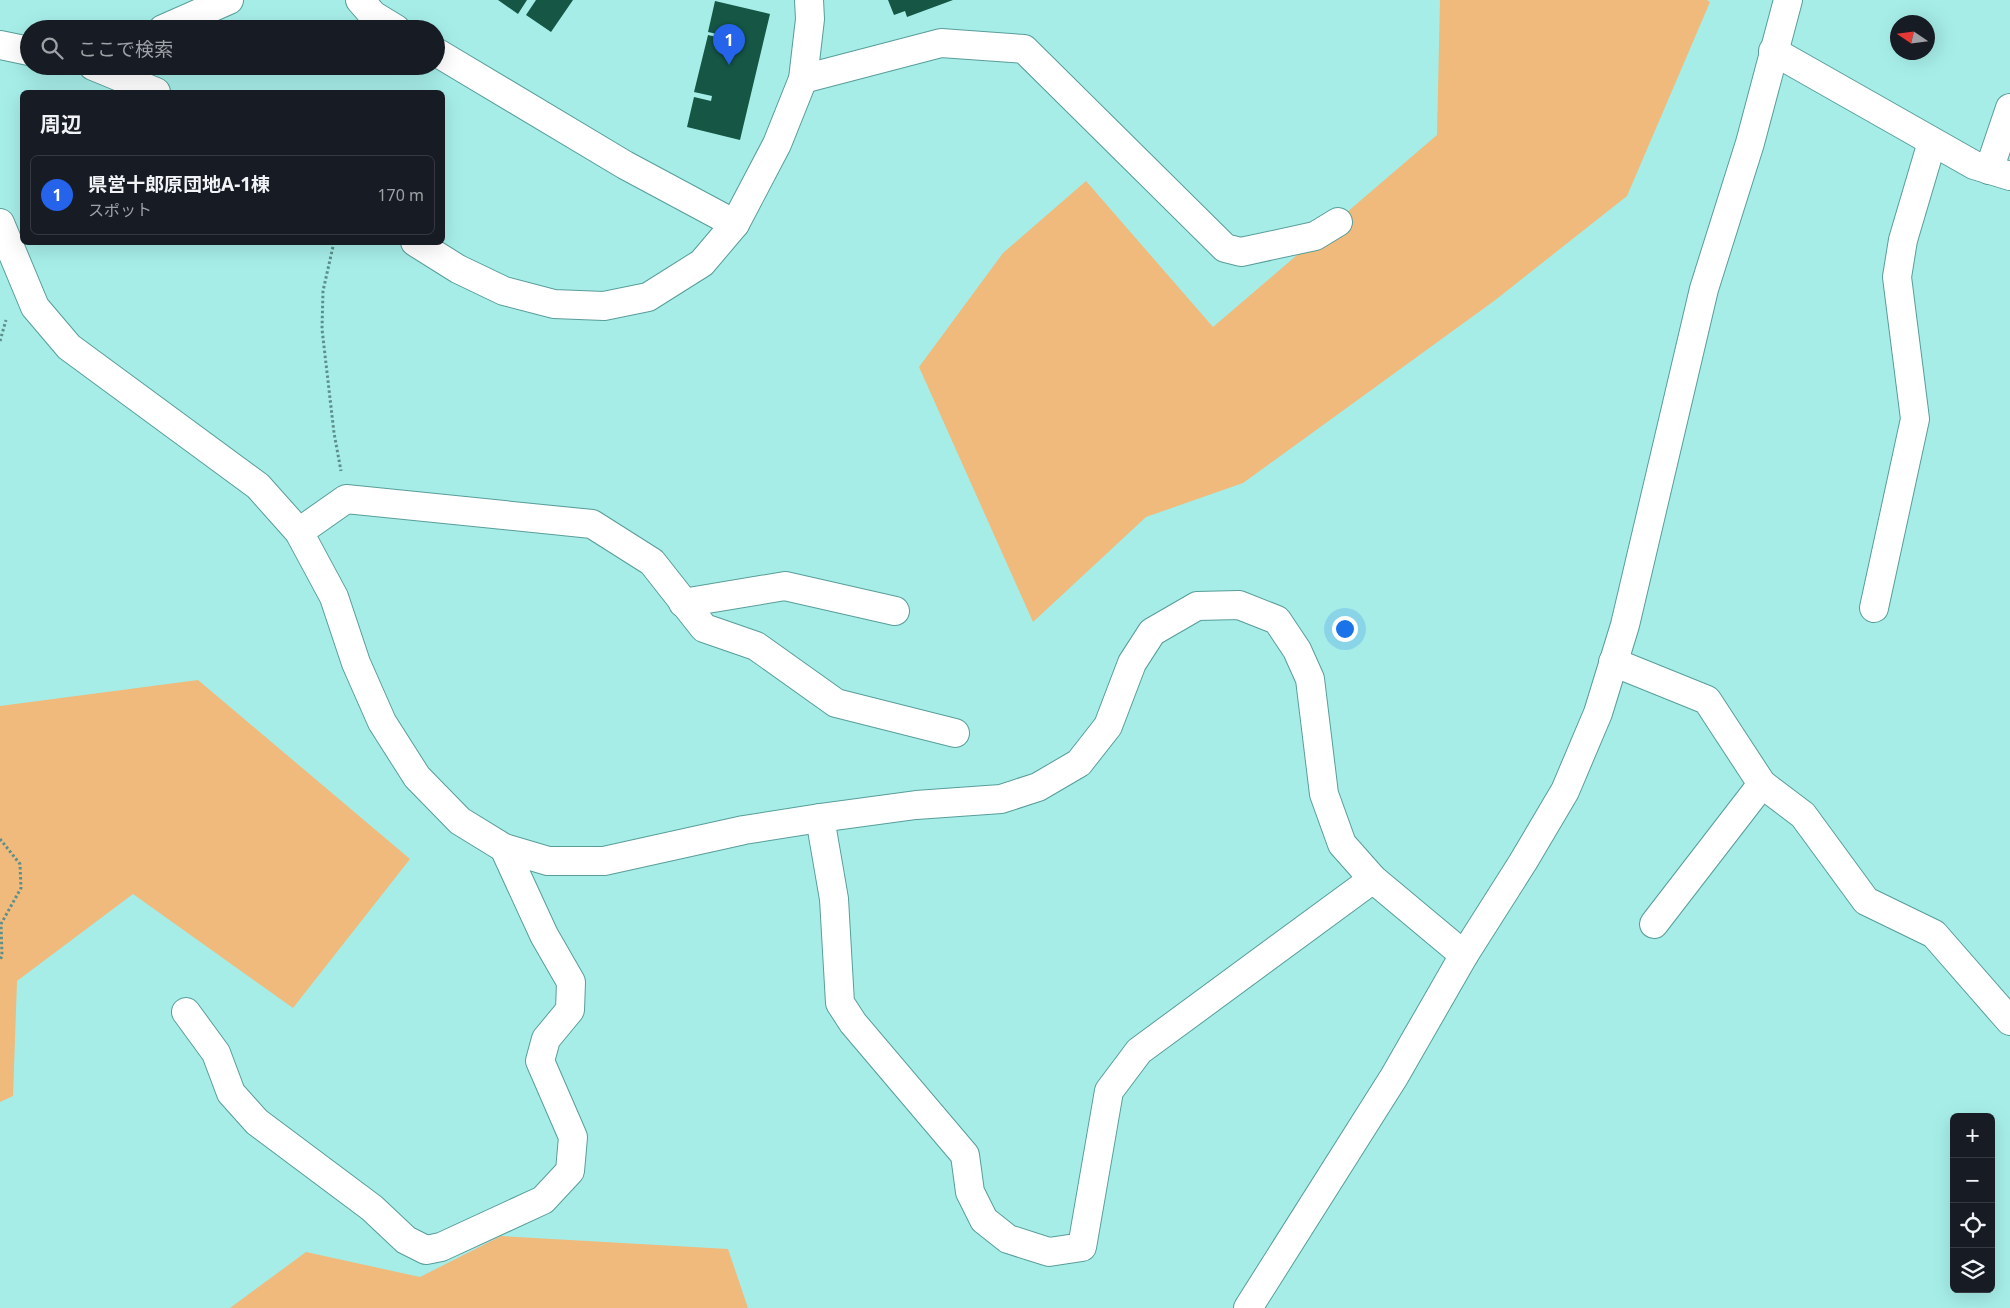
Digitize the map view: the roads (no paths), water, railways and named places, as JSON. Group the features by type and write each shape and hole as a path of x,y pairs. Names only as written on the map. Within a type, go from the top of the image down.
{"street":[{"path":"183,20 229,0"},
{"path":"360,0 373,15 381,20"},
{"path":"420,245 458,268 504,291 554,304 604,306 648,296 702,263 735,224 776,144 803,79 810,19 809,0"},
{"path":"1248,1308 1394,1078 1464,955 1565,791 1598,714 1628,616 1704,289 1750,143 1788,0"},
{"path":"803,79 941,43 1024,48 1226,248 1241,252 1315,236 1338,222"},
{"path":"0,45 20,49"},
{"path":"1773,52 1974,165 1999,173 2010,108"},
{"path":"445,57 625,165 735,224"},
{"path":"115,75 151,90"},
{"path":"1874,608 1915,419 1897,277 1903,240 1932,142"},
{"path":"0,223 9,265 35,307 69,347 258,486 299,532 334,597 356,663 382,722 417,777 460,821 504,848 548,861 604,861 744,830 916,805 1001,799 1038,787 1079,763 1108,726 1132,663 1152,632 1197,606 1239,605 1277,620 1298,650 1310,679 1324,794 1342,844 1373,879 1464,955"},
{"path":"299,532 346,499 592,524 652,562 704,628 756,646 836,703 955,732"},
{"path":"683,603 785,586 896,611"},
{"path":"1614,662 1707,700 1762,784 1803,815 1866,901 1934,934 2010,1022"},
{"path":"1654,924 1762,784"},
{"path":"820,818 834,898 840,1003 853,1023 965,1155 970,1192 984,1220 1008,1239 1049,1252 1082,1247 1109,1091 1139,1051 1373,879"},
{"path":"186,1012 216,1053 231,1092 257,1122 372,1208 406,1240 426,1250 441,1247 543,1200 570,1171 573,1137 540,1061 546,1039 570,1010 571,982 544,935 504,848"}],"place":[{"name":"県営十郎原団地A-1棟","path":"729,65"}]}
